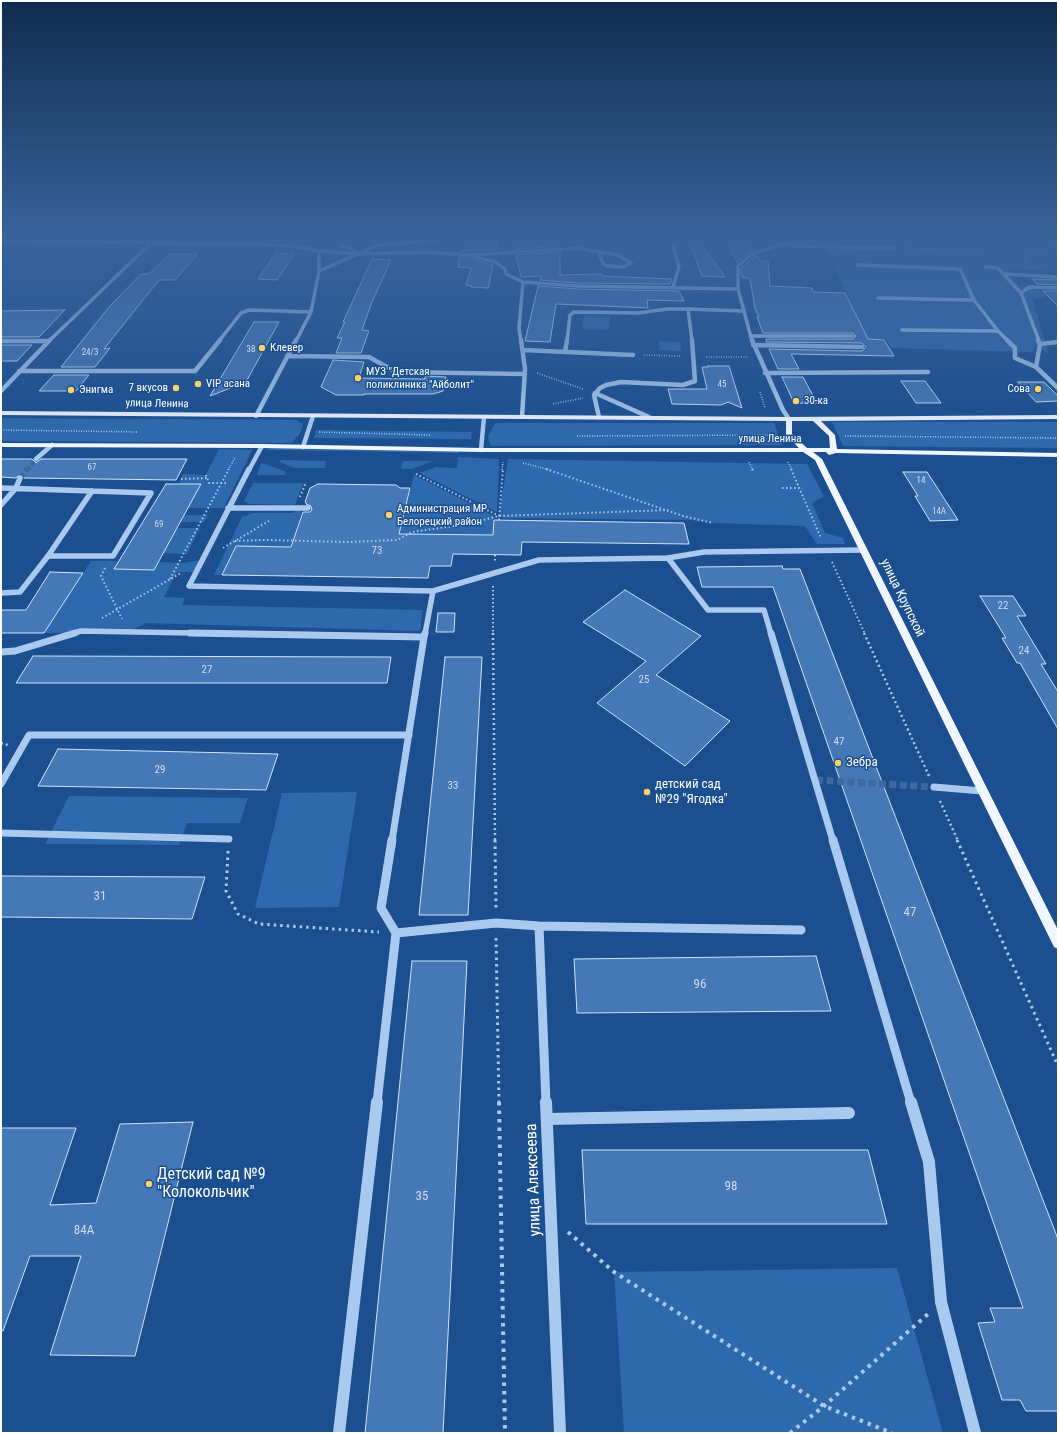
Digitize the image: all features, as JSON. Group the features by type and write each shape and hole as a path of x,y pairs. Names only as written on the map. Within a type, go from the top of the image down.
{"main road":[{"name":"улица Ленина","path":"1,413 789,419 1058,417"},
{"path":"789,419 789,435"},
{"path":"815,419 832,435 834,451 818,459"},
{"name":"улица Крупской","path":"789,435 805,450 818,459 1058,943"},
{"name":"улица Ленина","path":"1,445 262,446 481,450 805,450 1058,455"}],"street":[{"path":"1,391 18,371 85,305"},
{"path":"256,416 311,312 312,305"},
{"path":"521,305 519,328 525,369 522,417"},
{"path":"742,305 753,346 783,410 789,419"},
{"path":"978,305 998,332 1015,348 1015,358 1036,367 1058,388"},
{"path":"1025,305 1040,344 1036,367"},
{"path":"565,352 570,315 574,312 638,313 667,309 743,311"},
{"path":"595,393 606,385 621,382 683,385 695,381 688,309"},
{"path":"18,371 195,372 241,313 249,310 311,312"},
{"path":"902,330 998,332"},
{"path":"750,336 853,336"},
{"path":"1,341 48,341"},
{"path":"1040,344 1058,342"},
{"path":"753,346 862,347"},
{"path":"523,350 633,355"},
{"path":"287,356 369,357 396,372 525,374"},
{"path":"765,372 928,372"},
{"path":"595,393 649,417"},
{"path":"595,393 599,418"},
{"path":"303,447 313,416"},
{"path":"481,450 484,417"},
{"path":"36,459 52,445"},
{"path":"262,446 228,508 189,586 433,591 539,560 668,558 704,552 864,550"},
{"path":"1,505 16,488 20,478"},
{"path":"1,488 152,493 113,556 48,556"},
{"path":"1,593 20,592 48,556 92,491"},
{"path":"228,508 308,508"},
{"path":"668,558 708,610 764,610 929,1162 942,1302 951,1344 975,1433"},
{"path":"339,1433 396,933 380,908 424,637 433,591"},
{"path":"1,652 15,651 81,631 424,637"},
{"path":"1,784 29,735 409,735"},
{"path":"934,787 982,791"},
{"path":"1,833 229,839"},
{"path":"396,933 496,923 540,926 801,930"},
{"name":"улица Алексеева","path":"540,926 560,1433"},
{"path":"547,1119 849,1113"}],"path":[{"path":"525,369 595,393"},
{"path":"308,433 433,435"},
{"path":"574,436 789,435"},
{"path":"832,435 1058,438"},
{"path":"170,579 238,452"},
{"path":"499,520 504,456"},
{"path":"747,457 753,472"},
{"path":"786,457 1058,1066"},
{"path":"521,463 560,473 668,510 713,523"},
{"path":"416,474 499,516"},
{"path":"206,475 209,483 229,483"},
{"path":"181,480 207,478"},
{"path":"782,488 799,488"},
{"path":"235,541 266,540 348,542 397,540 412,532 467,524 499,516 668,510"},
{"path":"113,556 100,576 116,610 129,632"},
{"path":"493,574 496,923 505,1433"},
{"path":"229,839 226,891 238,914 259,924 396,933"},
{"path":"551,1218 614,1272 824,1406 892,1433"},
{"path":"790,1433 824,1406 942,1302"}],"shaded area":[{"path":"852,305 1034,305 1048,353 1035,346 1033,352 891,348 886,339 867,339"},
{"path":"584,315 610,316 609,330 582,329"},
{"path":"659,341 680,342 681,351 659,350"},
{"path":"1,418 297,420 303,425 300,434 291,443 1,441"},
{"path":"832,422 1058,422 1058,448 843,446"},
{"path":"495,423 774,423 782,445 491,446 488,437"},
{"path":"316,430 472,432 471,439 314,438"},
{"path":"269,446 459,450 459,453 268,450"},
{"path":"219,449 252,450 224,508 187,508 200,484 179,484 183,474 206,475"},
{"path":"458,457 499,459 497,512 420,473 436,467 457,468"},
{"path":"508,459 807,464 824,496 812,503 825,533 843,538 845,544 817,544 805,526 713,523 691,520 503,518 499,516"},
{"path":"280,460 326,461 325,468 294,468 280,462"},
{"path":"403,461 433,461 412,469 401,469"},
{"path":"261,463 285,471 285,475 257,475"},
{"path":"414,475 494,516 493,535 407,548 236,546 222,575 214,575 242,517 253,513 292,513 303,507 296,533 400,529"},
{"path":"253,483 303,483 295,505 249,504 244,501"},
{"path":"184,515 208,515 204,522 180,522"},
{"path":"177,528 200,528 187,554 163,553"},
{"path":"203,560 193,572 177,572 164,597 185,598 182,605 423,610 420,631 146,623 129,632 44,633 91,561 119,561 114,569 153,570 158,562 182,563"},
{"path":"357,792 339,907 255,908 282,793"},
{"path":"69,796 248,798 240,823 187,823 179,845 45,844"},
{"path":"897,1268 943,1433 624,1433 614,1272"}],"building":[{"path":"111,305 139,305 104,349 110,348 95,367 61,367"},
{"path":"351,305 371,305 362,330 369,331 361,353 336,353 342,338 337,338 345,322 343,322"},
{"path":"534,305 556,305 550,342 525,341"},
{"path":"577,305 648,305 648,308"},
{"path":"754,305 851,305 868,339 884,340 894,356 791,354 799,369 778,369 769,349 862,351 866,347 862,343 766,342 766,339 853,339 856,336 853,333 763,333 757,317 759,317"},
{"path":"65,310 39,337 1,337 1,311"},
{"path":"254,322 279,322 246,382 210,396"},
{"path":"1,345 32,345 17,361 1,361"},
{"name":"МУЗ \"Детская поликлиника \"Айболит\"","path":"333,360 364,362 359,378 425,379 425,376 446,377 443,391 433,394 336,395 321,387"},
{"path":"729,366 742,408 728,402 721,405 672,404 668,389 707,389 702,367"},
{"path":"54,375 89,375 76,391 39,391"},
{"path":"782,377 803,377 817,403 794,403"},
{"path":"901,381 925,381 941,403 916,403"},
{"name":"Сова","path":"1018,382 1044,382 1058,396 1058,401 1036,402"},
{"path":"1,459 32,459 36,463 41,459 187,459 176,480 24,478 23,475 20,474 16,478 1,477"},
{"path":"903,472 927,472 958,520 930,521 915,496 918,496"},
{"path":"166,484 201,484 154,570 114,569"},
{"path":"318,484 396,485 400,488 410,488 399,534 493,535 494,520 684,523 689,544 522,542 521,555 453,554 451,566 430,566 428,578 222,575 236,546 291,547 303,512 310,512 312,510 311,506 305,502 310,488"},
{"path":"782,566 783,569 800,569 1058,1239 1058,1411 1026,1411 1020,1400 1002,1400 978,1323 995,1322 990,1308 1023,1308 773,587 702,587 697,567"},
{"path":"50,572 83,573 44,633 1,633 1,610 26,610"},
{"path":"625,590 701,636 656,675 730,721 685,766 597,703 646,661 583,622"},
{"path":"980,596 1013,596 1026,616 1017,616 1046,664 1041,664 1058,692 1058,729 1020,663 1017,663 1002,638 1006,638"},
{"path":"438,613 455,613 454,632 436,632"},
{"path":"33,656 391,657 387,683 16,683"},
{"path":"445,657 482,657 468,915 419,915"},
{"path":"58,749 278,754 266,790 38,786"},
{"path":"1,876 205,877 192,919 1,917"},
{"path":"816,956 831,1011 577,1013 574,959"},
{"path":"412,961 467,961 443,1433 365,1433"},
{"path":"193,1122 135,1356 50,1355 81,1256 30,1256 3,1331 1,1331 1,1128 76,1128 50,1205 96,1203 120,1124"},
{"path":"582,1150 868,1150 887,1224 586,1224"}],"tunnel":[{"path":"27,470 36,459"},
{"path":"20,478 27,469"},
{"path":"816,780 934,787"}],"place":[{"name":"Клевер","path":"262,348"},
{"name":"МУЗ \"Детская поликлиника \"Айболит\"","path":"358,378"},
{"name":"VIP асана","path":"198,384"},
{"name":"7 вкусов","path":"176,388"},
{"name":"Сова","path":"1038,389"},
{"name":"Энигма","path":"71,390"},
{"name":"30-ка","path":"796,401"},
{"name":"Администрация МР Белорецкий район","path":"389,515"},
{"name":"Зебра","path":"838,763"},
{"name":"детский сад №29 \"Ягодка\"","path":"647,792"},
{"name":"Детский сад №9 \"Колокольчик\"","path":"149,1184"}]}
